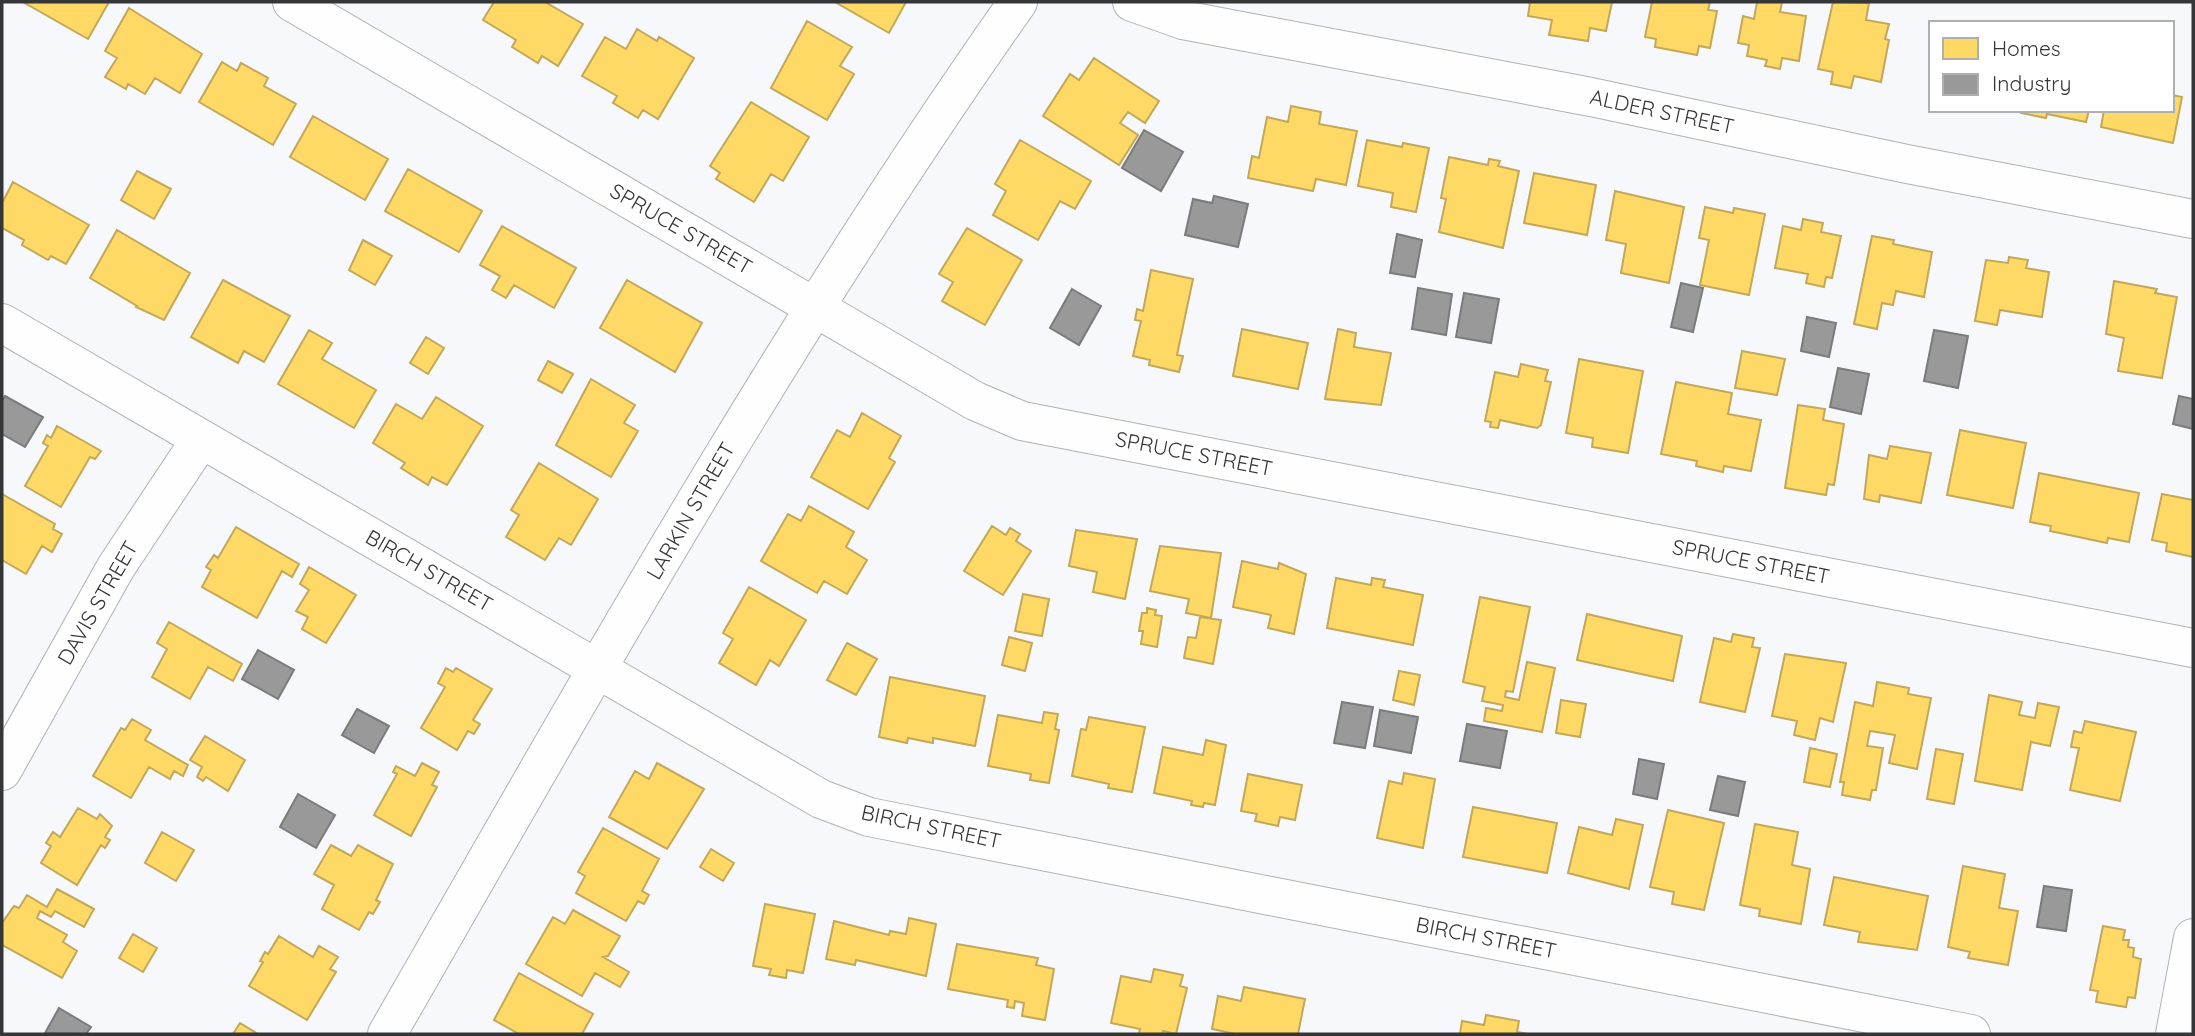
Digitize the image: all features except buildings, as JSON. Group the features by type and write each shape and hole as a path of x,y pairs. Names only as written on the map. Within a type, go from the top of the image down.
{"street":[{"name":"SPRUCE STREET","path":"292,2 975,401 1022,421 2193,648"},
{"name":"LARKIN STREET","path":"390,1033 598,669 814,307 919,142 1018,2"},
{"name":"ALDER STREET","path":"1132,2 1183,20 1591,97 1907,164 2193,219"},
{"name":"BIRCH STREET","path":"2,323 821,799 869,817 1971,1034"},
{"name":"DAVIS STREET","path":"2,771 116,567 201,439"},
{"path":"2175,1034 2193,938"}]}
